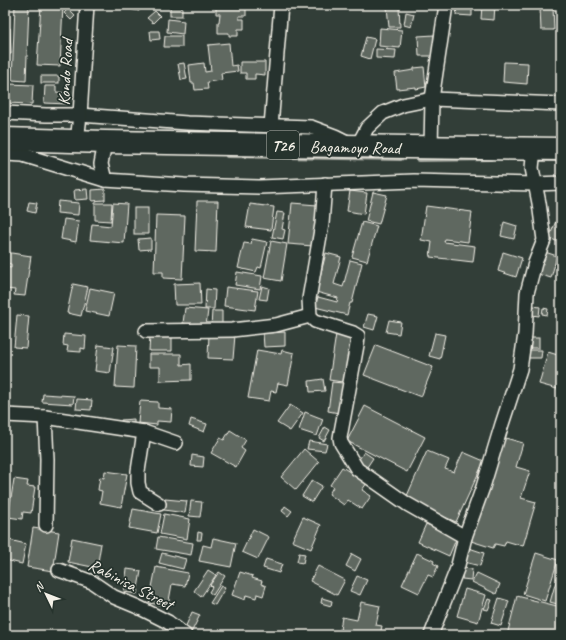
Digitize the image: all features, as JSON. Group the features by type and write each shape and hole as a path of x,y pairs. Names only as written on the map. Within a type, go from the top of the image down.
{"highway":[{"name":"Bagamoyo Road","path":"5,139 77,142 561,149"}],"street":[{"name":"Kondo Road","path":"77,142 87,5"},
{"path":"271,126 281,5"},
{"path":"431,147 432,99 446,5"},
{"path":"5,113 80,115 187,123 311,127 335,136 357,147 367,128 383,113 403,105 432,99 561,104"},
{"path":"105,142 101,164 105,180"},
{"path":"431,635 457,568 465,537 484,487 520,369 525,334 527,293 535,263 544,240 532,168 534,149"},
{"path":"5,154 23,155 105,180 184,185 251,187 414,180 535,184 561,183"},
{"path":"325,184 322,224 309,299 310,316 315,321 358,336 358,344 340,438 341,443 357,470 407,504 465,537"},
{"path":"146,331 232,330 276,325 310,316"},
{"path":"5,415 45,417 144,432 176,443"},
{"path":"45,417 47,459 46,525"},
{"path":"144,432 138,471 138,483 140,492 159,504"},
{"name":"Rabinisa Street","path":"59,570 92,582 114,597 168,622 185,635"}],"building":[{"path":"15,5 29,5 26,81 12,80"},
{"path":"41,5 63,5 60,66 37,65"},
{"path":"130,5 140,5 139,11 129,9"},
{"path":"170,5 182,5 182,16 170,16"},
{"path":"216,5 246,5 246,16 239,16 239,19 244,19 244,29 238,29 238,36 229,36 229,33 218,33 220,14 216,14"},
{"path":"482,5 495,5 494,20 481,19"},
{"path":"511,5 524,5 523,8 510,7"},
{"path":"399,6 400,27 389,27 387,7"},
{"path":"457,6 472,7 472,16 456,15"},
{"path":"553,7 554,30 541,30 540,8"},
{"path":"68,9 75,16 71,20 64,13"},
{"path":"155,11 160,16 153,23 147,18"},
{"path":"406,12 414,14 411,27 404,25"},
{"path":"168,19 184,21 183,34 167,32"},
{"path":"5,28 10,28 11,54 5,54"},
{"path":"380,28 402,30 400,48 379,46"},
{"path":"150,31 159,31 160,39 151,40"},
{"path":"434,35 434,56 419,56 418,36"},
{"path":"165,36 182,36 182,47 164,47"},
{"path":"366,37 375,39 370,59 361,56"},
{"path":"229,43 231,66 237,65 238,71 221,73 222,80 207,82 208,89 195,90 194,83 191,83 189,65 204,63 205,72 211,71 208,45"},
{"path":"376,49 396,50 395,59 376,58"},
{"path":"240,62 265,62 265,75 255,74 255,79 246,79 246,73 240,73"},
{"path":"504,62 528,63 527,84 503,82"},
{"path":"184,63 187,79 181,80 178,64"},
{"path":"5,66 10,67 9,84 33,85 32,104 5,103"},
{"path":"424,67 426,87 416,89 416,87 397,89 395,73"},
{"path":"41,76 59,76 59,83 41,83"},
{"path":"45,86 56,86 56,92 68,93 68,104 44,103"},
{"path":"87,189 88,199 75,200 74,190"},
{"path":"105,189 105,200 92,201 92,190"},
{"path":"350,191 367,193 364,214 347,211"},
{"path":"373,192 387,195 379,224 366,221"},
{"path":"58,201 79,203 78,215 57,213"},
{"path":"197,201 218,201 216,252 195,251"},
{"path":"29,202 37,203 35,213 27,211"},
{"path":"95,203 112,203 111,221 95,220"},
{"path":"113,203 127,204 124,243 90,240 92,224 111,226"},
{"path":"292,203 317,205 313,246 288,244"},
{"path":"250,204 274,207 271,230 246,227"},
{"path":"426,206 472,212 468,242 445,239 444,242 475,246 473,262 430,257 432,242 421,240"},
{"path":"134,208 148,208 148,234 134,234"},
{"path":"277,212 285,213 282,229 285,230 283,239 272,237"},
{"path":"156,215 185,216 182,279 163,278 163,272 154,272"},
{"path":"64,219 79,221 76,242 61,239"},
{"path":"556,221 561,223 561,243 549,238"},
{"path":"362,222 377,226 367,261 352,257"},
{"path":"504,222 517,226 514,239 501,236"},
{"path":"151,238 151,249 139,250 138,239"},
{"path":"252,239 267,242 261,268 258,267 256,272 238,268 244,243 251,244"},
{"path":"271,241 287,244 281,281 264,278"},
{"path":"5,252 31,256 25,296 14,295 15,290 6,289 8,281 5,280 6,267 11,268 11,264 5,263"},
{"path":"503,252 522,258 516,277 498,271"},
{"path":"545,252 557,256 551,278 538,274"},
{"path":"326,253 341,257 334,284 343,287 350,260 362,263 352,303 350,303 347,315 315,307 318,297 337,302 338,298 316,292"},
{"path":"237,272 262,276 260,289 235,285"},
{"path":"200,283 201,305 175,305 174,284"},
{"path":"73,284 88,287 81,316 67,313"},
{"path":"262,286 269,288 267,300 259,299"},
{"path":"226,287 258,291 255,310 224,306"},
{"path":"90,288 114,293 109,316 85,311"},
{"path":"206,289 215,290 214,309 205,309"},
{"path":"534,306 540,307 539,316 532,315"},
{"path":"185,308 208,310 206,326 183,323"},
{"path":"543,308 548,309 547,315 542,314"},
{"path":"212,311 222,311 222,327 211,327"},
{"path":"368,314 378,316 374,330 364,327"},
{"path":"17,315 29,316 26,348 14,347"},
{"path":"389,320 401,322 399,334 386,332"},
{"path":"285,332 285,346 264,347 263,333"},
{"path":"435,333 445,335 440,359 429,356"},
{"path":"64,334 86,336 85,349 81,348 81,352 67,351 68,346 63,345"},
{"path":"209,334 235,335 233,359 208,358"},
{"path":"336,334 356,337 349,383 329,380"},
{"path":"150,336 172,336 172,351 149,351"},
{"path":"526,338 539,338 539,348 526,348"},
{"path":"98,345 114,347 110,373 95,371"},
{"path":"118,345 136,346 134,388 115,387"},
{"path":"376,345 433,367 421,397 364,375"},
{"path":"257,350 281,354 282,350 294,353 288,385 278,383 276,392 271,391 269,401 248,398"},
{"path":"528,350 542,350 541,358 527,358"},
{"path":"548,352 561,356 561,373 557,389 539,384"},
{"path":"149,354 181,354 181,365 191,364 191,380 160,381 160,367 149,367"},
{"path":"323,379 325,391 310,392 309,381"},
{"path":"332,382 343,383 339,413 328,411"},
{"path":"43,394 74,396 73,404 42,402"},
{"path":"77,399 92,400 91,410 76,409"},
{"path":"140,401 158,402 158,408 172,409 171,422 157,421 157,425 138,423"},
{"path":"290,405 303,413 290,431 277,423"},
{"path":"365,406 425,437 407,472 347,441"},
{"path":"305,412 323,419 317,436 299,430"},
{"path":"134,419 134,426 121,426 121,420"},
{"path":"191,419 207,424 204,432 189,426"},
{"path":"325,427 330,430 324,441 319,438"},
{"path":"230,430 246,440 241,448 245,451 236,467 211,453 220,438 224,440"},
{"path":"502,437 523,443 516,467 530,471 521,498 536,502 523,546 506,541 504,546 495,544 493,548 471,541"},
{"path":"309,441 327,444 325,451 307,449"},
{"path":"304,449 319,462 296,490 281,477"},
{"path":"427,451 449,460 445,469 454,472 463,452 484,461 456,522 421,507 422,505 406,498"},
{"path":"364,452 373,458 365,470 356,464"},
{"path":"192,455 204,457 203,467 191,466"},
{"path":"342,467 367,483 362,490 371,496 362,509 348,500 344,505 329,494 333,487 330,485"},
{"path":"105,471 127,474 121,507 100,503 102,491 98,490 100,477 104,478"},
{"path":"14,479 28,481 27,486 35,487 31,513 23,512 22,519 8,517"},
{"path":"312,480 322,486 312,502 302,496"},
{"path":"165,499 187,501 185,513 164,510"},
{"path":"191,501 202,502 200,517 189,516"},
{"path":"285,506 292,511 288,516 282,511"},
{"path":"133,509 161,514 157,533 129,528"},
{"path":"164,514 190,519 187,539 160,534"},
{"path":"303,517 321,525 311,549 292,541"},
{"path":"426,524 457,537 449,556 418,542"},
{"path":"33,528 59,532 53,571 27,567"},
{"path":"253,529 269,537 258,559 242,552"},
{"path":"198,532 202,533 201,540 197,540"},
{"path":"158,537 193,543 191,555 156,549"},
{"path":"72,538 101,544 97,568 68,562"},
{"path":"213,538 236,543 231,567 199,561 203,545 211,547"},
{"path":"5,539 26,544 22,564 5,560"},
{"path":"469,548 484,553 480,566 464,562"},
{"path":"162,553 186,559 183,569 159,563"},
{"path":"299,553 305,554 303,563 297,562"},
{"path":"417,553 434,561 433,563 438,566 433,577 428,575 419,593 402,585"},
{"path":"536,553 558,560 545,601 523,594"},
{"path":"352,554 361,559 355,571 346,566"},
{"path":"266,559 282,564 279,573 263,568"},
{"path":"561,564 561,605 550,602"},
{"path":"318,566 345,580 337,595 310,581"},
{"path":"156,567 188,573 185,586 172,584 168,606 149,603"},
{"path":"463,568 472,569 471,580 462,579"},
{"path":"127,569 141,571 137,594 124,592"},
{"path":"208,570 216,575 201,597 194,591"},
{"path":"219,572 225,576 213,595 209,592 212,587 210,585"},
{"path":"240,572 253,576 252,578 262,581 261,584 266,586 263,596 257,594 256,598 246,595 245,600 232,595"},
{"path":"477,573 500,584 496,594 472,582"},
{"path":"357,576 367,580 360,595 350,591"},
{"path":"221,586 225,588 215,605 210,603"},
{"path":"465,589 486,595 478,622 457,616"},
{"path":"517,596 561,607 561,635 507,635"},
{"path":"322,598 332,601 331,606 321,603"},
{"path":"499,598 509,601 501,626 491,623"},
{"path":"488,599 492,600 488,610 484,609"},
{"path":"361,602 380,606 376,625 382,626 380,635 364,635 340,630 342,617 357,620"},
{"path":"192,612 200,615 192,631 185,628"}],"waterway":[{"path":"227,156 401,159"},
{"path":"418,160 491,159"},
{"path":"540,160 561,160"}]}
